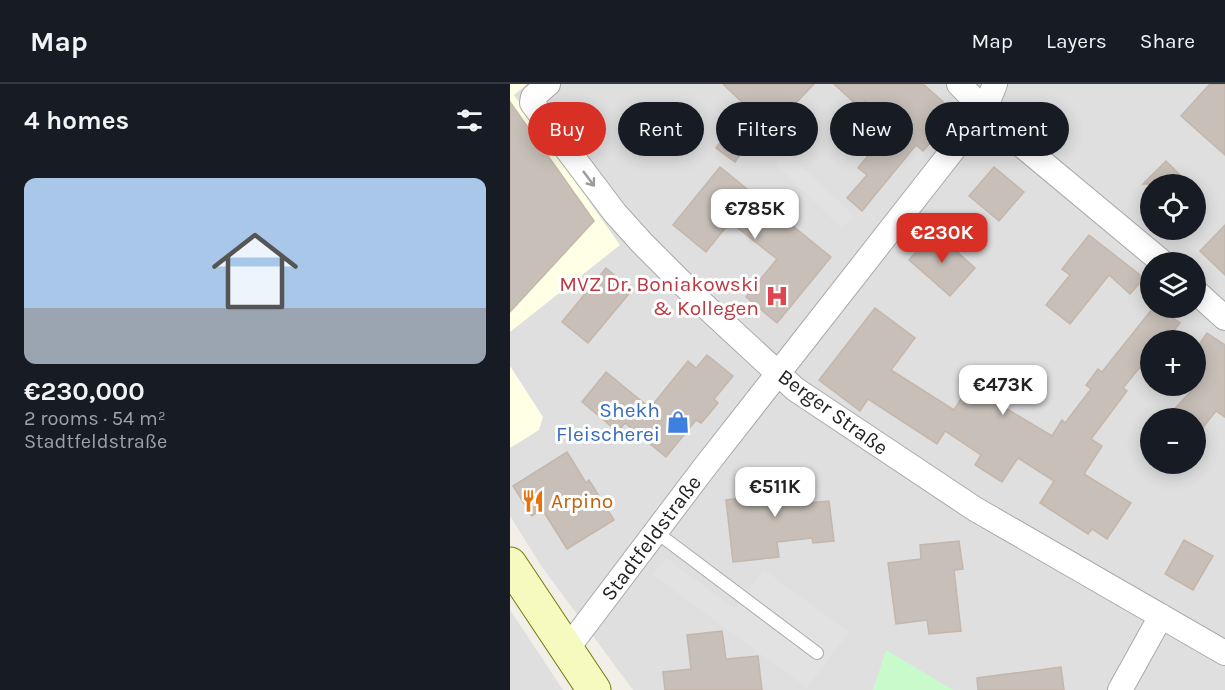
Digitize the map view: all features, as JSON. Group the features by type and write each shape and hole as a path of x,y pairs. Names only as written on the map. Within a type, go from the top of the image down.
{"street":[{"name":"Berger Straße","path":"548,84 533,97 532,103 615,213 703,304 813,402 965,503 1225,653"},
{"path":"960,84 979,102"},
{"name":"Stadtfeldstraße","path":"988,102 995,84"},
{"name":"Stadtfeldstraße","path":"567,649 948,156"},
{"path":"1035,156 1150,252"},
{"path":"1206,301 1225,318"},
{"path":"510,564 594,690"},
{"path":"1120,690 1161,616"}],"lane":[{"path":"656,532 817,653"}],"shaded area":[{"path":"510,84 1225,84 1225,690 633,690 542,567 510,516"},
{"path":"510,84 527,84 514,95 528,115 528,156 557,156 620,245 510,332"},
{"path":"785,156 791,156 854,216 842,229 776,165"},
{"path":"510,366 543,417 539,430 510,448"},
{"path":"666,558 735,609 764,570 849,632 807,688 653,575"},
{"path":"510,610 563,690 510,690"}],"green space":[{"path":"886,650 953,690 873,690"}],"building":[{"path":"723,84 814,84 797,102 742,102"},
{"path":"834,84 923,84 943,102 925,102 925,149 923,151 916,145 913,149 913,102 854,102"},
{"path":"1210,84 1225,84 1225,155 1181,116"},
{"path":"510,102 528,128 528,156 548,156 594,221 510,312"},
{"path":"727,156 739,156 735,162"},
{"path":"868,156 907,156 862,211 847,198 867,175 858,168"},
{"path":"1166,161 1179,174 1153,174"},
{"path":"720,167 831,257 777,323 746,297 777,259 730,222 706,252 673,225"},
{"path":"994,167 1024,192 999,221 969,196"},
{"path":"1225,225 1225,275 1206,257 1206,252 1200,251"},
{"path":"934,231 975,268 950,296 909,260"},
{"path":"1089,235 1140,275 1140,283 1130,294 1109,275 1070,324 1046,305 1070,275 1062,269"},
{"path":"606,268 632,290 588,343 562,322"},
{"path":"875,308 915,338 891,370 954,410 969,386 1052,436 1062,420 1065,423 1091,389 1086,385 1098,369 1102,372 1145,318 1173,318 1180,323 1175,330 1140,330 1140,367 1123,388 1127,391 1091,439 1102,446 1084,474 1131,503 1107,539 1092,529 1088,534 1040,503 1054,481 1018,458 1002,482 975,465 981,455 945,431 937,444 868,399 860,411 819,380"},
{"path":"1206,334 1225,345 1225,417 1216,411 1206,424 1206,408 1175,408 1187,396 1206,396"},
{"path":"707,355 733,376 714,399 718,403 709,414 701,423 696,420 666,457 625,423 618,432 582,402 606,372 650,408 688,361 696,368"},
{"path":"567,452 586,483 589,480 614,520 567,549 542,509 532,516 513,486"},
{"path":"793,471 797,504 829,501 834,541 813,543 812,538 777,542 779,557 733,562 726,500 753,497 750,476"},
{"path":"1184,540 1213,556 1193,590 1165,574"},
{"path":"959,541 963,569 954,570 961,631 929,634 927,620 896,624 888,563 921,559 920,545"},
{"path":"722,631 726,659 758,656 762,690 665,690 663,672 691,669 687,635"},
{"path":"1061,667 1064,690 978,690 977,678"}],"place":[{"name":"MVZ Dr. Boniakowski & Kollegen","path":"777,296"},
{"name":"Shekh Fleischerei","path":"678,422"},
{"name":"Arpino","path":"533,501"}]}
